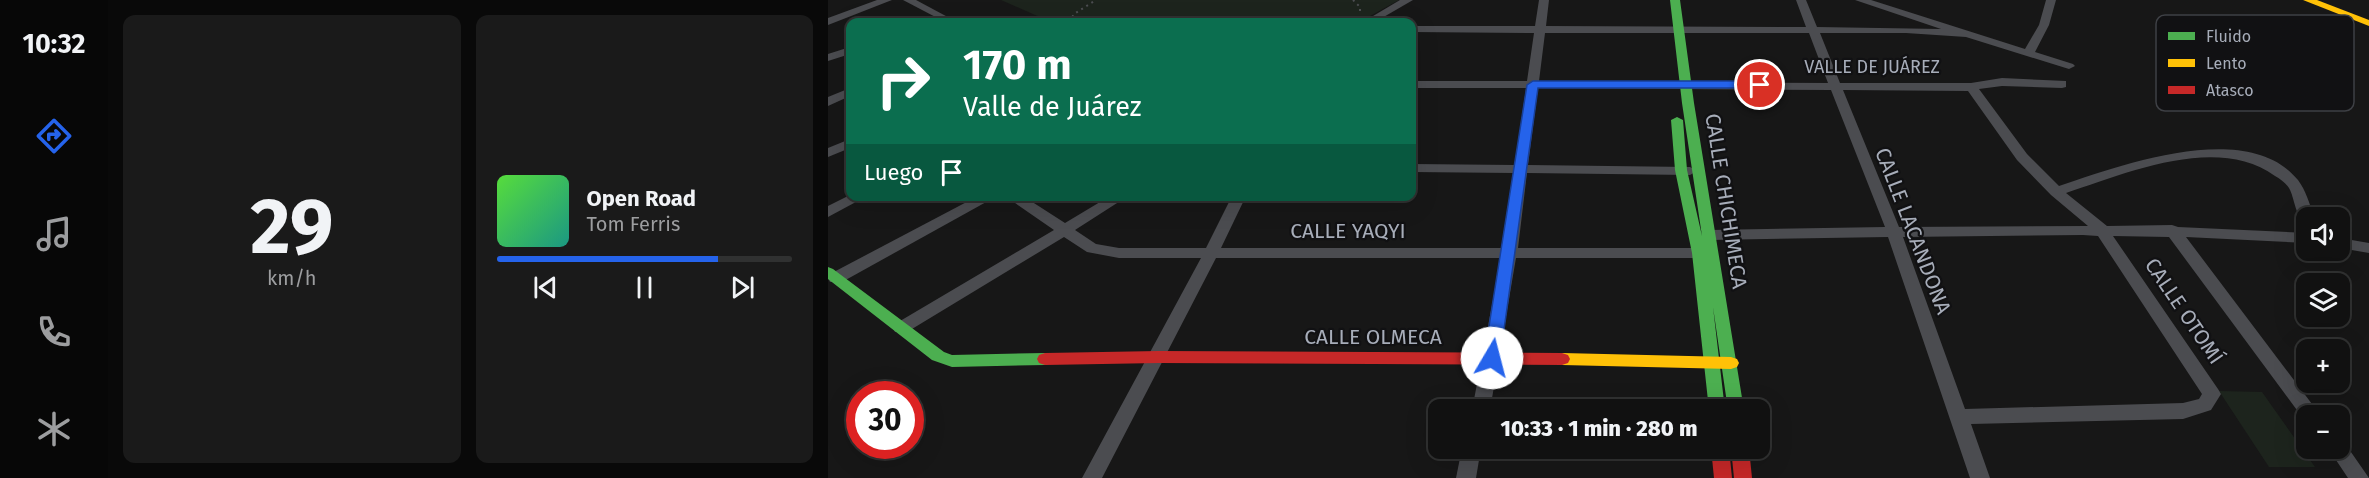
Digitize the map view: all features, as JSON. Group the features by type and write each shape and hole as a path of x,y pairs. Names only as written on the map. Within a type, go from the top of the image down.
{"main road":[{"name":"CALLE CHICHIMECA","path":"1662,0 1672,30 1680,84 1710,235 1735,399"},
{"name":"CALLE CHICHIMECA","path":"1672,30 1675,0"},
{"path":"2308,0 2348,15"},
{"path":"2343,0 2369,9"},
{"path":"2354,17 2369,23"},
{"name":"CALLE CHICHIMECA","path":"1680,84 1681,170 1699,253 1716,399"},
{"name":"CALLE OLMECA","path":"832,275 938,356 952,361 1159,357 1492,358 1731,363"},
{"path":"1721,459 1723,478"},
{"path":"1741,459 1743,478"}],"street":[{"path":"828,22 887,0"},
{"path":"908,0 943,18"},
{"path":"1366,18 1408,0"},
{"path":"1483,399 1492,358 1521,168 1544,0"},
{"name":"CALLE LACANDONA","path":"1801,0 1833,85 1894,232 1980,478"},
{"path":"1860,0 1912,12 1965,34 2069,66"},
{"path":"2029,52 2044,25 2051,0"},
{"path":"1906,30 1912,12"},
{"path":"933,18 939,16"},
{"path":"1416,29 1906,30 1965,34"},
{"path":"828,58 846,51"},
{"name":"VALLE DE JUÁREZ","path":"1416,84 1971,87 2002,82 2062,84"},
{"name":"CALLE OTOMÍ","path":"1959,417 2183,411 2205,405 2212,394 2102,229 2056,192 2022,157 1971,87"},
{"path":"828,102 846,94"},
{"path":"828,153 846,145"},
{"path":"2056,192 2154,161 2193,154 2235,154 2274,168 2290,180 2298,190 2303,207"},
{"path":"1416,168 1697,171"},
{"path":"828,212 850,201"},
{"path":"832,275 980,201"},
{"name":"CALLE YAQYI","path":"1020,201 1065,231 1104,252 1699,253"},
{"path":"901,328 1113,201"},
{"path":"1092,478 1159,357 1236,201"},
{"path":"1710,235 2102,229 2172,230 2296,237"},
{"path":"2172,230 2304,405"},
{"path":"2350,245 2369,248"},
{"path":"1466,478 1470,459"},
{"path":"2345,459 2359,478"}],"path":[{"path":"1072,18 1074,14 1096,0"},
{"path":"1353,0 1360,7 1364,18"}],"shaded area":[{"path":"1001,0 1399,0 1366,18 1042,18"},
{"path":"2219,391 2262,392 2296,440 2296,459 2309,459 2315,467 2269,467"}],"traffic: fast":[{"path":"1675,0 1688,103 1734,399"},
{"path":"1677,120 1681,170 1699,253 1716,399"},
{"path":"828,272 938,356 952,361 1045,359"}],"traffic: slow":[{"path":"2308,0 2348,15"},
{"path":"2354,17 2369,23"},
{"path":"1562,359 1731,363"}],"traffic: jam":[{"path":"1045,359 1159,357 1562,359"},
{"path":"1721,459 1723,478"},
{"path":"1741,459 1743,478"}],"route":[{"path":"1492,358 1533,85 1760,85"}]}
